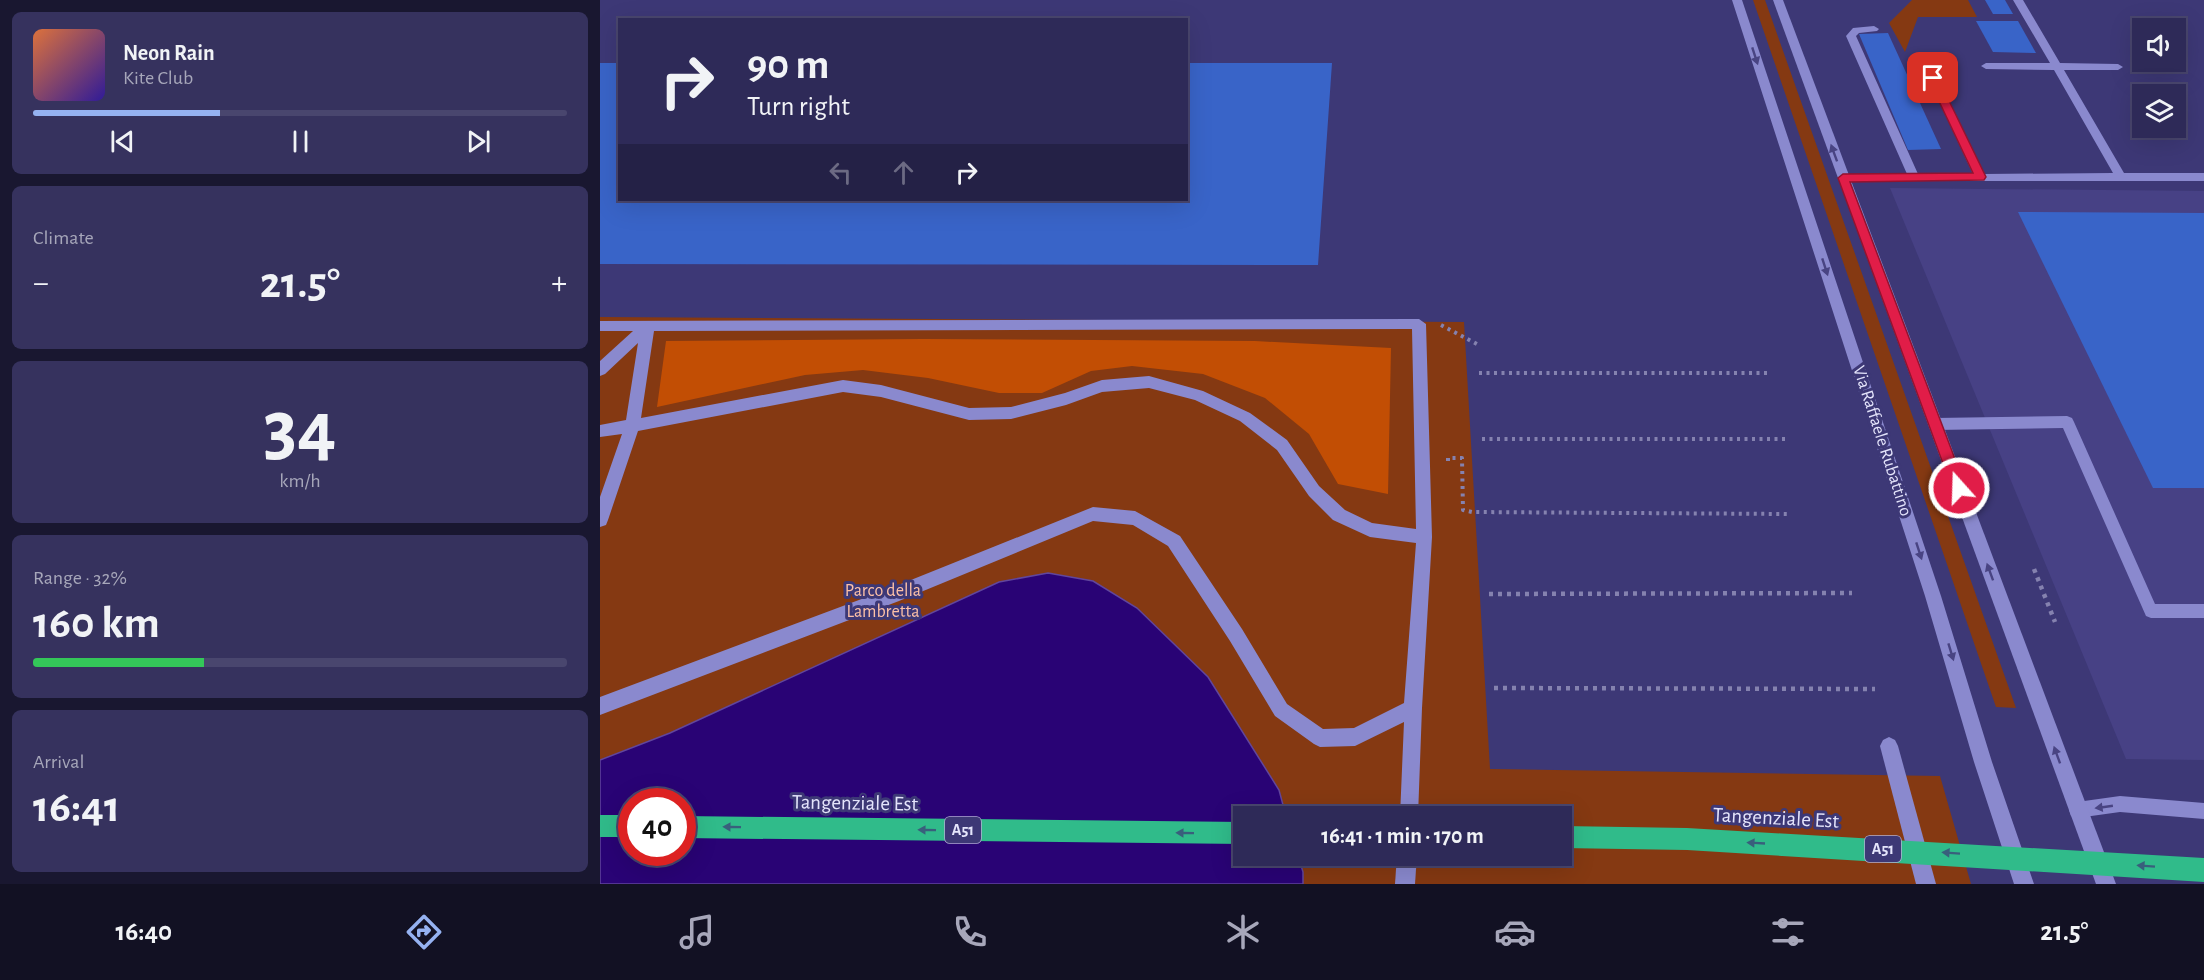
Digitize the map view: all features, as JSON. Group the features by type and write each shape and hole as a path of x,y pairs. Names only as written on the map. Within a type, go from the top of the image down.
{"highway":[{"path":"600,826 618,826"},
{"name":"Tangenziale Est","path":"696,827 1233,833"},
{"name":"Tangenziale Est","path":"1572,837 1687,839 2204,870"}],"street":[{"name":"Via Raffaele Rubattino","path":"1737,0 1933,596 1983,762 2024,884"},
{"path":"1778,0 2106,884"},
{"path":"600,326 1419,324 1424,537 1409,806"},
{"path":"600,370 648,326"},
{"path":"600,520 632,426 648,326"},
{"path":"600,431 843,386 881,391 969,414 1011,413 1066,399 1102,386 1149,382 1198,394 1245,417 1282,445 1314,491 1339,515 1370,530 1424,537"},
{"path":"600,706 871,603 1093,514 1135,518 1174,541 1236,635 1281,710 1320,738 1355,737 1413,708"},
{"path":"1889,746 1926,884"},
{"path":"1405,884 1406,866"}],"lane":[{"path":"2018,0 2121,177"},
{"path":"1874,29 1856,30 1851,36 1914,177"},
{"path":"1924,58 1980,177"},
{"path":"1986,66 2118,67"},
{"path":"1843,178 2204,177"},
{"path":"1935,424 2067,422 2151,610 2204,611"},
{"path":"2077,810 2120,804 2204,811"}],"path":[{"path":"1419,324 1441,325 1477,344"},
{"path":"1479,373 1767,373"},
{"path":"1482,439 1786,439"},
{"path":"1448,468 1448,458 1462,458 1463,510 1472,512 1788,514"},
{"path":"2034,569 2055,622"},
{"path":"1489,594 1852,594"},
{"path":"1494,688 1875,689"}],"shaded area":[{"path":"1890,188 2204,191 2204,760 2126,759"},
{"path":"923,339 1255,341 1391,348 1388,494 1338,484 1309,434 1265,398 1203,374 1132,366 1091,371 1042,393 999,393 928,378 863,370 805,375 657,407 666,341"},
{"path":"1048,573 1093,581 1137,608 1208,677 1279,790 1283,806 1233,806 1233,866 1301,866 1303,884 600,884 600,760 670,733 999,582"}],"green space":[{"path":"1753,0 1765,0 2016,708 1996,707"},
{"path":"1912,0 1968,0 1977,17 1918,17 1905,52 1889,23"},
{"name":"Parco della Lambretta","path":"600,317 1464,322 1490,769 1940,776 1971,884 600,884"}],"building":[{"path":"1985,0 2005,0 2013,14 1993,14"},
{"path":"1976,21 2018,21 2036,53 1993,52"},
{"path":"1888,33 1941,149 1908,150 1859,34"},
{"path":"600,63 618,63 618,201 1188,201 1188,63 1332,63 1318,265 600,264"},
{"path":"2018,212 2204,213 2204,488 2153,488"}],"route":[{"path":"1933,78 1980,177 1843,178 1959,488"}]}
